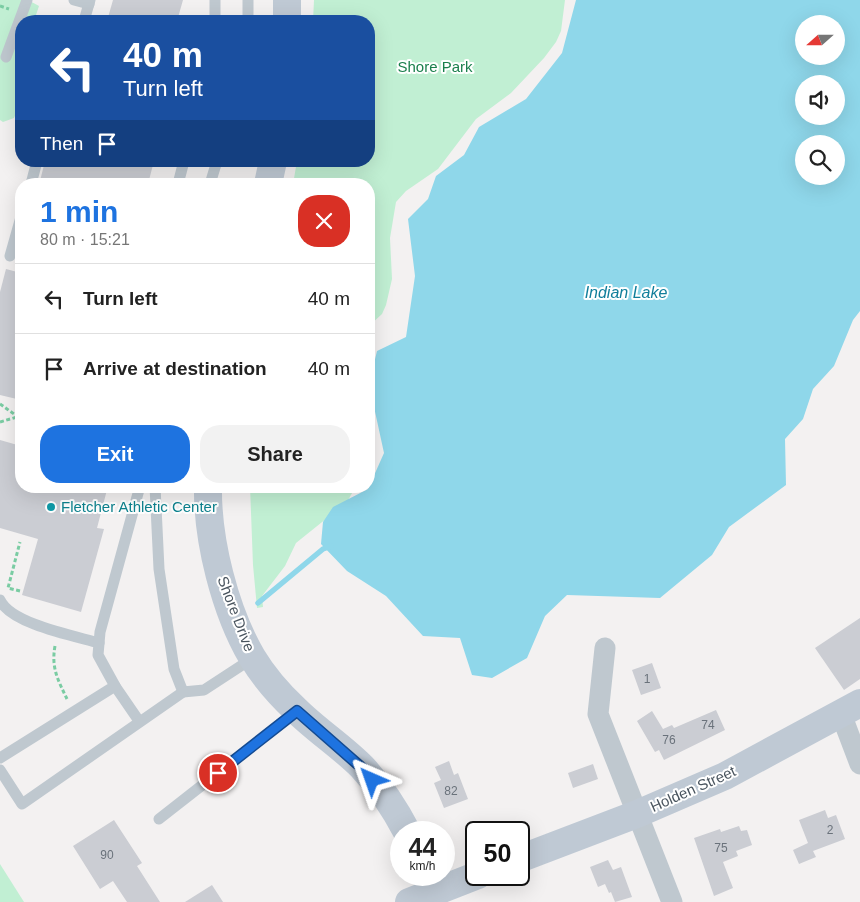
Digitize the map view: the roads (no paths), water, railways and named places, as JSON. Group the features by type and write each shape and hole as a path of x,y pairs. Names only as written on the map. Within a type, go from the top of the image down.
{"main road":[{"path":"287,0 287,15"},
{"name":"Shore Drive","path":"209,493 213,543 219,567 241,633 253,658 270,684 297,711 362,768 382,792 400,821"},
{"name":"Holden Street","path":"530,855 637,814 724,776 851,709"},
{"path":"428,894 465,880"}],"street":[{"path":"605,648 598,714 672,902"},
{"path":"851,709 860,764"}],"lane":[{"path":"22,15 28,0"},
{"path":"74,0 89,2 86,15"},
{"path":"215,0 215,15"},
{"path":"248,0 248,15"},
{"path":"6,57 15,34"},
{"path":"10,256 15,238"},
{"path":"138,493 100,632 98,655 115,686 139,721"},
{"path":"155,493 159,569 174,669 184,692"},
{"path":"0,600 2,605 21,618 100,643"},
{"path":"0,770 22,804 139,721 184,692 204,690 253,658"},
{"path":"0,758 115,686"},
{"path":"159,819 297,711"}],"water":[{"name":"Indian Lake","path":"576,0 860,0 860,311 853,320 834,366 813,389 803,419 785,439 786,485 729,527 712,555 660,598 567,595 545,616 527,658 492,678 472,675 460,638 423,636 386,596 347,571 321,544 323,522 333,507 360,493 375,493 375,473 384,453 375,412 375,359 377,351 406,337 415,276 408,219 428,199 436,176 464,155 479,127 526,99 562,53"}],"waterway":[{"path":"258,603 323,549 331,546"}],"place":[{"name":"Fletcher Athletic Center","path":"51,507"}],"park label":[{"name":"Shore Park","path":"435,67"}]}
